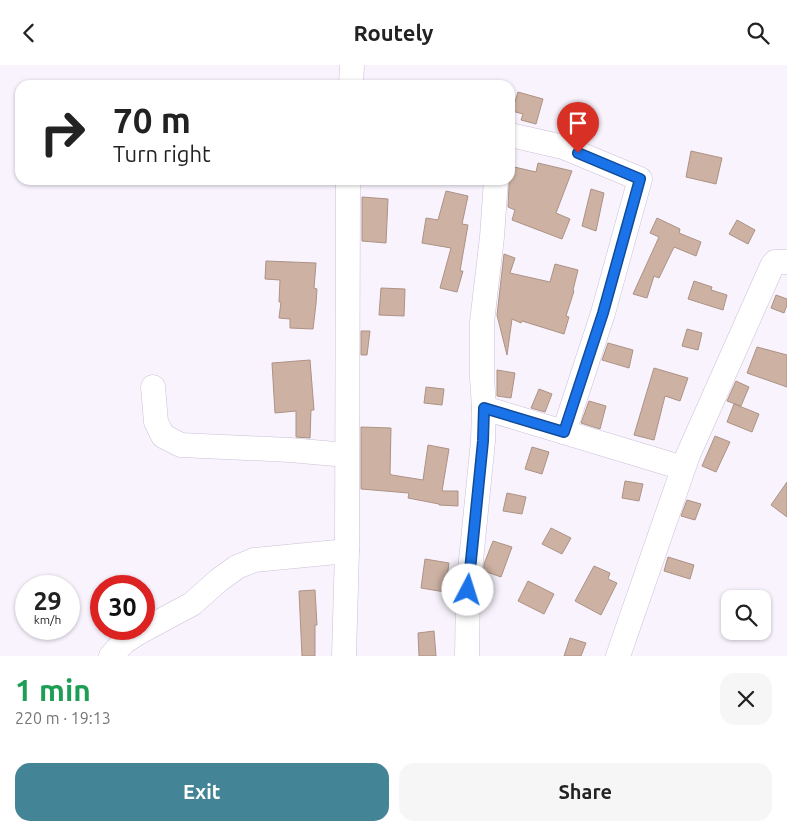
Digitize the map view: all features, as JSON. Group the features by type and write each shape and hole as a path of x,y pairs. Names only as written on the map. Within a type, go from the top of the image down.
{"street":[{"path":"351,80 352,65"},
{"path":"515,136 563,147 640,179 603,313 564,432"},
{"path":"344,656 347,551 348,185"},
{"path":"467,656 468,590 483,441 482,322 492,237 496,185"},
{"path":"618,656 683,468 772,266 775,262 787,262"},
{"path":"153,387 156,422 163,436 181,445 290,450 347,455"},
{"path":"484,408 683,468"},
{"path":"112,656 124,642 192,604 237,567 254,560 347,551"}],"building":[{"path":"518,92 543,99 536,124 521,120 523,114 515,112 515,102"},
{"path":"691,151 722,158 716,184 686,177"},
{"path":"538,163 572,171 556,213 570,219 562,239 512,220 515,210 508,207 509,185 515,185 515,167 536,172"},
{"path":"591,189 604,193 596,231 582,226"},
{"path":"446,191 468,196 462,224 468,225 460,271 463,271 457,292 440,288 451,248 422,243 426,218 438,220"},
{"path":"362,197 388,199 386,243 362,241"},
{"path":"657,218 680,229 679,233 701,242 696,256 674,247 659,278 654,276 647,298 633,294 659,237 650,233"},
{"path":"737,220 755,230 748,244 729,234"},
{"path":"504,254 515,258 510,273 550,282 555,264 578,270 566,316 569,317 564,334 512,319 507,355 497,315"},
{"path":"266,261 316,263 314,288 317,289 313,329 290,328 290,319 279,318 281,302 279,302 280,280 265,279"},
{"path":"694,281 712,287 711,290 727,295 723,310 688,299"},
{"path":"381,288 405,289 404,316 379,315"},
{"path":"776,295 787,299 784,313 771,308"},
{"path":"687,329 702,333 698,350 682,346"},
{"path":"361,331 370,331 367,355 361,355"},
{"path":"608,343 633,350 629,368 602,360"},
{"path":"757,347 787,355 787,387 747,373"},
{"path":"310,360 314,410 311,410 310,438 296,437 296,411 275,413 272,363"},
{"path":"654,368 688,378 680,401 665,396 654,440 634,435"},
{"path":"497,370 515,373 511,398 497,396"},
{"path":"736,381 749,387 741,406 727,401"},
{"path":"426,387 444,389 442,405 424,403"},
{"path":"539,389 552,394 545,412 531,408"},
{"path":"589,401 606,406 600,429 581,423"},
{"path":"734,404 759,414 752,432 727,422"},
{"path":"361,427 391,428 390,474 392,475 423,480 428,445 449,449 442,491 458,491 458,506 439,505 408,498 409,493 361,489"},
{"path":"715,436 730,442 716,472 702,466"},
{"path":"532,447 549,452 542,474 525,469"},
{"path":"625,481 643,484 639,501 622,498"},
{"path":"787,482 787,517 771,505"},
{"path":"507,493 526,497 522,514 503,511"},
{"path":"687,500 701,504 695,520 681,516"},
{"path":"551,528 571,538 562,554 542,544"},
{"path":"493,541 512,547 501,577 484,571 484,564"},
{"path":"668,557 694,565 690,579 664,571"},
{"path":"425,559 449,563 445,592 421,588"},
{"path":"594,566 610,573 608,579 617,583 601,615 575,601"},
{"path":"528,581 554,594 544,614 518,601"},
{"path":"315,590 317,625 315,625 315,656 302,656 299,591"},
{"path":"434,631 436,656 419,656 418,633"},
{"path":"570,638 586,643 581,656 564,656"}],"route":[{"path":"468,590 483,441 484,408 564,432 603,313 640,179 578,153"}]}
